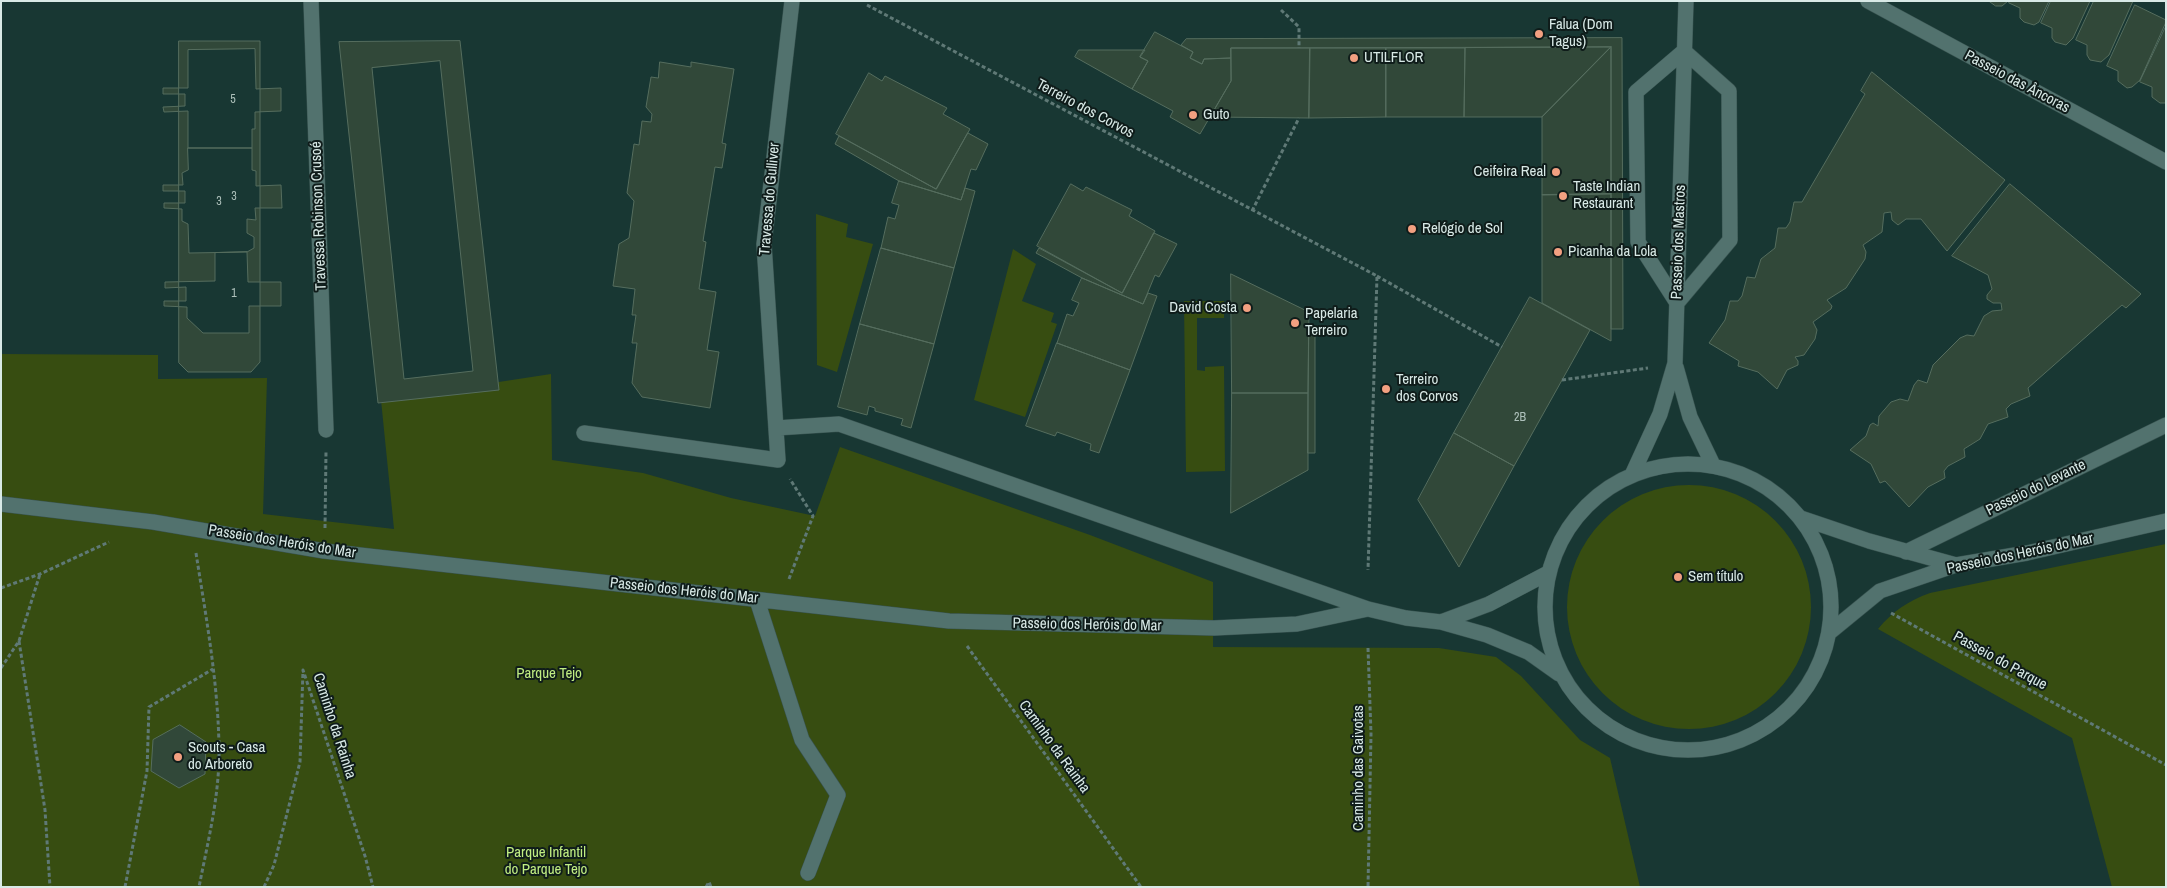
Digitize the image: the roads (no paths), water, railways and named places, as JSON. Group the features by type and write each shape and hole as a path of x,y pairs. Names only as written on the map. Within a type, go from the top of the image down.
{"street":[{"name":"Travessa Robinson Crusoé","path":"311,1 326,430"},
{"name":"Travessa do Gulliver","path":"584,433 778,460 764,244 792,1"},
{"name":"Passeio dos Mastros","path":"1632,475 1660,414 1676,363 1686,1"},
{"name":"Passeio das Âncoras","path":"1868,1 2166,162"},
{"path":"1684,51 1729,91 1730,240 1677,303 1638,242 1636,92 1684,51"},
{"path":"1676,363 1690,417 1713,465"},
{"name":"Passeio dos Heróis do Mar","path":"776,428 839,424 1368,609 1406,618 1441,622 1487,636 1528,652 1563,677"},
{"name":"Passeio do Levante","path":"1906,552 2166,425"},
{"path":"1672,464 1713,465 1762,483 1801,518 1828,572 1830,632 1811,682 1775,722 1728,746 1675,751 1624,736 1581,704 1563,677 1548,644 1544,616 1548,573 1566,532 1594,498 1632,475 1672,464"},
{"name":"Passeio dos Heróis do Mar","path":"1,504 192,528 324,551 949,621 1214,628 1297,624 1368,609"},
{"path":"1801,518 1906,552 1956,565"},
{"name":"Passeio dos Heróis do Mar","path":"1830,632 1880,591 1956,565 2027,553 2166,520"},
{"name":"Passeio dos Heróis do Mar","path":"1441,622 1489,604 1548,573"},
{"path":"757,600 802,740 838,795 808,873"}],"place":[{"name":"Falua (Dom Tagus)","path":"1539,34"},
{"name":"UTILFLOR","path":"1354,58"},
{"name":"Guto","path":"1193,115"},
{"name":"Ceifeira Real","path":"1556,172"},
{"name":"Taste Indian Restaurant","path":"1563,196"},
{"name":"Relógio de Sol","path":"1412,229"},
{"name":"Picanha da Lola","path":"1558,252"},
{"name":"David Costa","path":"1247,308"},
{"name":"Papelaria Terreiro","path":"1295,323"},
{"name":"Terreiro dos Corvos","path":"1386,389"},
{"name":"Sem título","path":"1678,577"},
{"name":"Scouts - Casa do Arboreto","path":"178,757"}],"park label":[{"name":"Parque Tejo","path":"549,674"},
{"name":"Parque Infantil do Parque Tejo","path":"546,862"}]}
